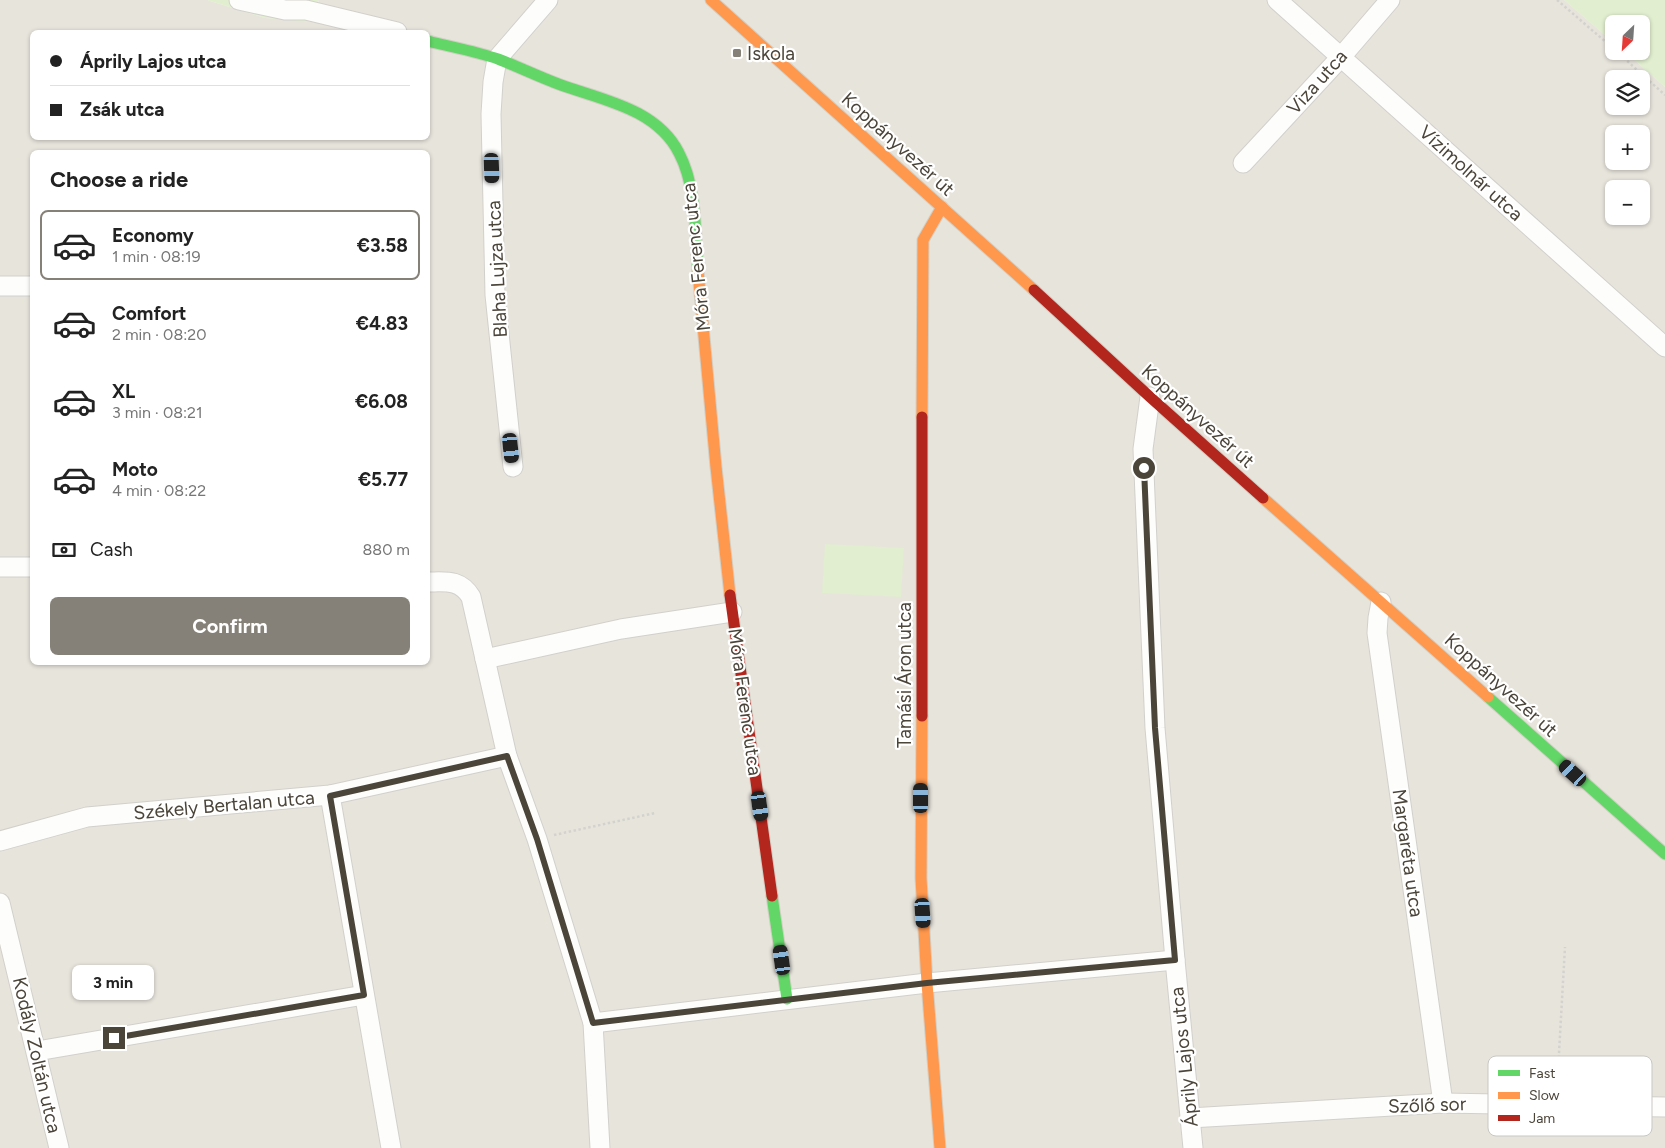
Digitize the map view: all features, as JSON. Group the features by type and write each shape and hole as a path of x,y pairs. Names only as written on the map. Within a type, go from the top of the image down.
{"street":[{"path":"239,0 285,10 304,5 390,30"},
{"path":"497,59 548,0"},
{"name":"Koppányvezér út","path":"712,0 942,206 1150,397 1665,854"},
{"name":"Vízimolnár utca","path":"1276,0 1665,346"},
{"name":"Viza utca","path":"1243,162 1390,0"},
{"name":"Móra Ferenc utca","path":"430,42 497,59 535,76 644,117 662,130 674,144 683,160 691,189 716,467 732,612 787,999"},
{"name":"Blaha Lujza utca","path":"497,59 491,114 495,295 513,467"},
{"name":"Tamási Áron utca","path":"940,1148 921,878 923,240 942,206"},
{"path":"0,286 30,286"},
{"name":"Áprily Lajos utca","path":"1150,397 1143,449 1155,728 1193,1148"},
{"path":"0,567 30,567"},
{"path":"430,582 460,584 471,597 507,756 537,839 593,1023 600,1148"},
{"name":"Margaréta utca","path":"1381,602 1377,633 1443,1103"},
{"name":"Móra Ferenc utca","path":"485,659 621,630 732,612"},
{"name":"Székely Bertalan utca","path":"0,841 87,817 330,796 507,756"},
{"path":"330,796 391,1148"},
{"name":"Kodály Zoltán utca","path":"0,903 59,1148"},
{"path":"593,1023 927,983 1175,960"},
{"path":"37,1051 364,995"},
{"name":"Szőlő sor","path":"1190,1118 1443,1103 1488,1104"},
{"name":"Szőlő sor","path":"1652,1107 1665,1107"}],"path":[{"path":"1557,0 1605,41"},
{"path":"1626,60 1665,95"},
{"path":"537,839 655,813"},
{"path":"1559,1056 1565,947"}],"shaded area":[{"path":"0,0 207,0 265,18 324,22 318,0 1564,0 1605,35 1605,60 1634,60 1646,70 1605,70 1605,115 1650,115 1650,74 1665,87 1665,1148 0,1148"}],"green space":[{"path":"207,0 318,0 324,23 265,18"},
{"path":"1564,0 1665,0 1665,87 1650,74 1650,70 1646,70 1634,60 1650,60 1650,15 1605,15 1605,35"},
{"path":"825,544 904,548 901,597 822,593"}],"traffic: fast":[{"path":"430,41 498,59 553,82 628,108 657,126 669,138 685,166 694,211 698,271"},
{"path":"1488,697 1665,854"},
{"path":"772,896 787,999"}],"traffic: slow":[{"path":"711,0 1034,290"},
{"path":"922,417 923,240 942,207"},
{"path":"698,271 730,595"},
{"path":"1263,498 1488,697"},
{"path":"922,716 921,878 940,1148"}],"traffic: jam":[{"path":"1034,290 1263,498"},
{"path":"922,417 922,716"},
{"path":"730,595 772,896"}],"place":[{"name":"Iskola","path":"737,53"}],"route":[{"path":"114,1038 364,995 330,796 507,756 537,839 593,1023 927,983 1175,960 1155,728 1144,468"}]}
